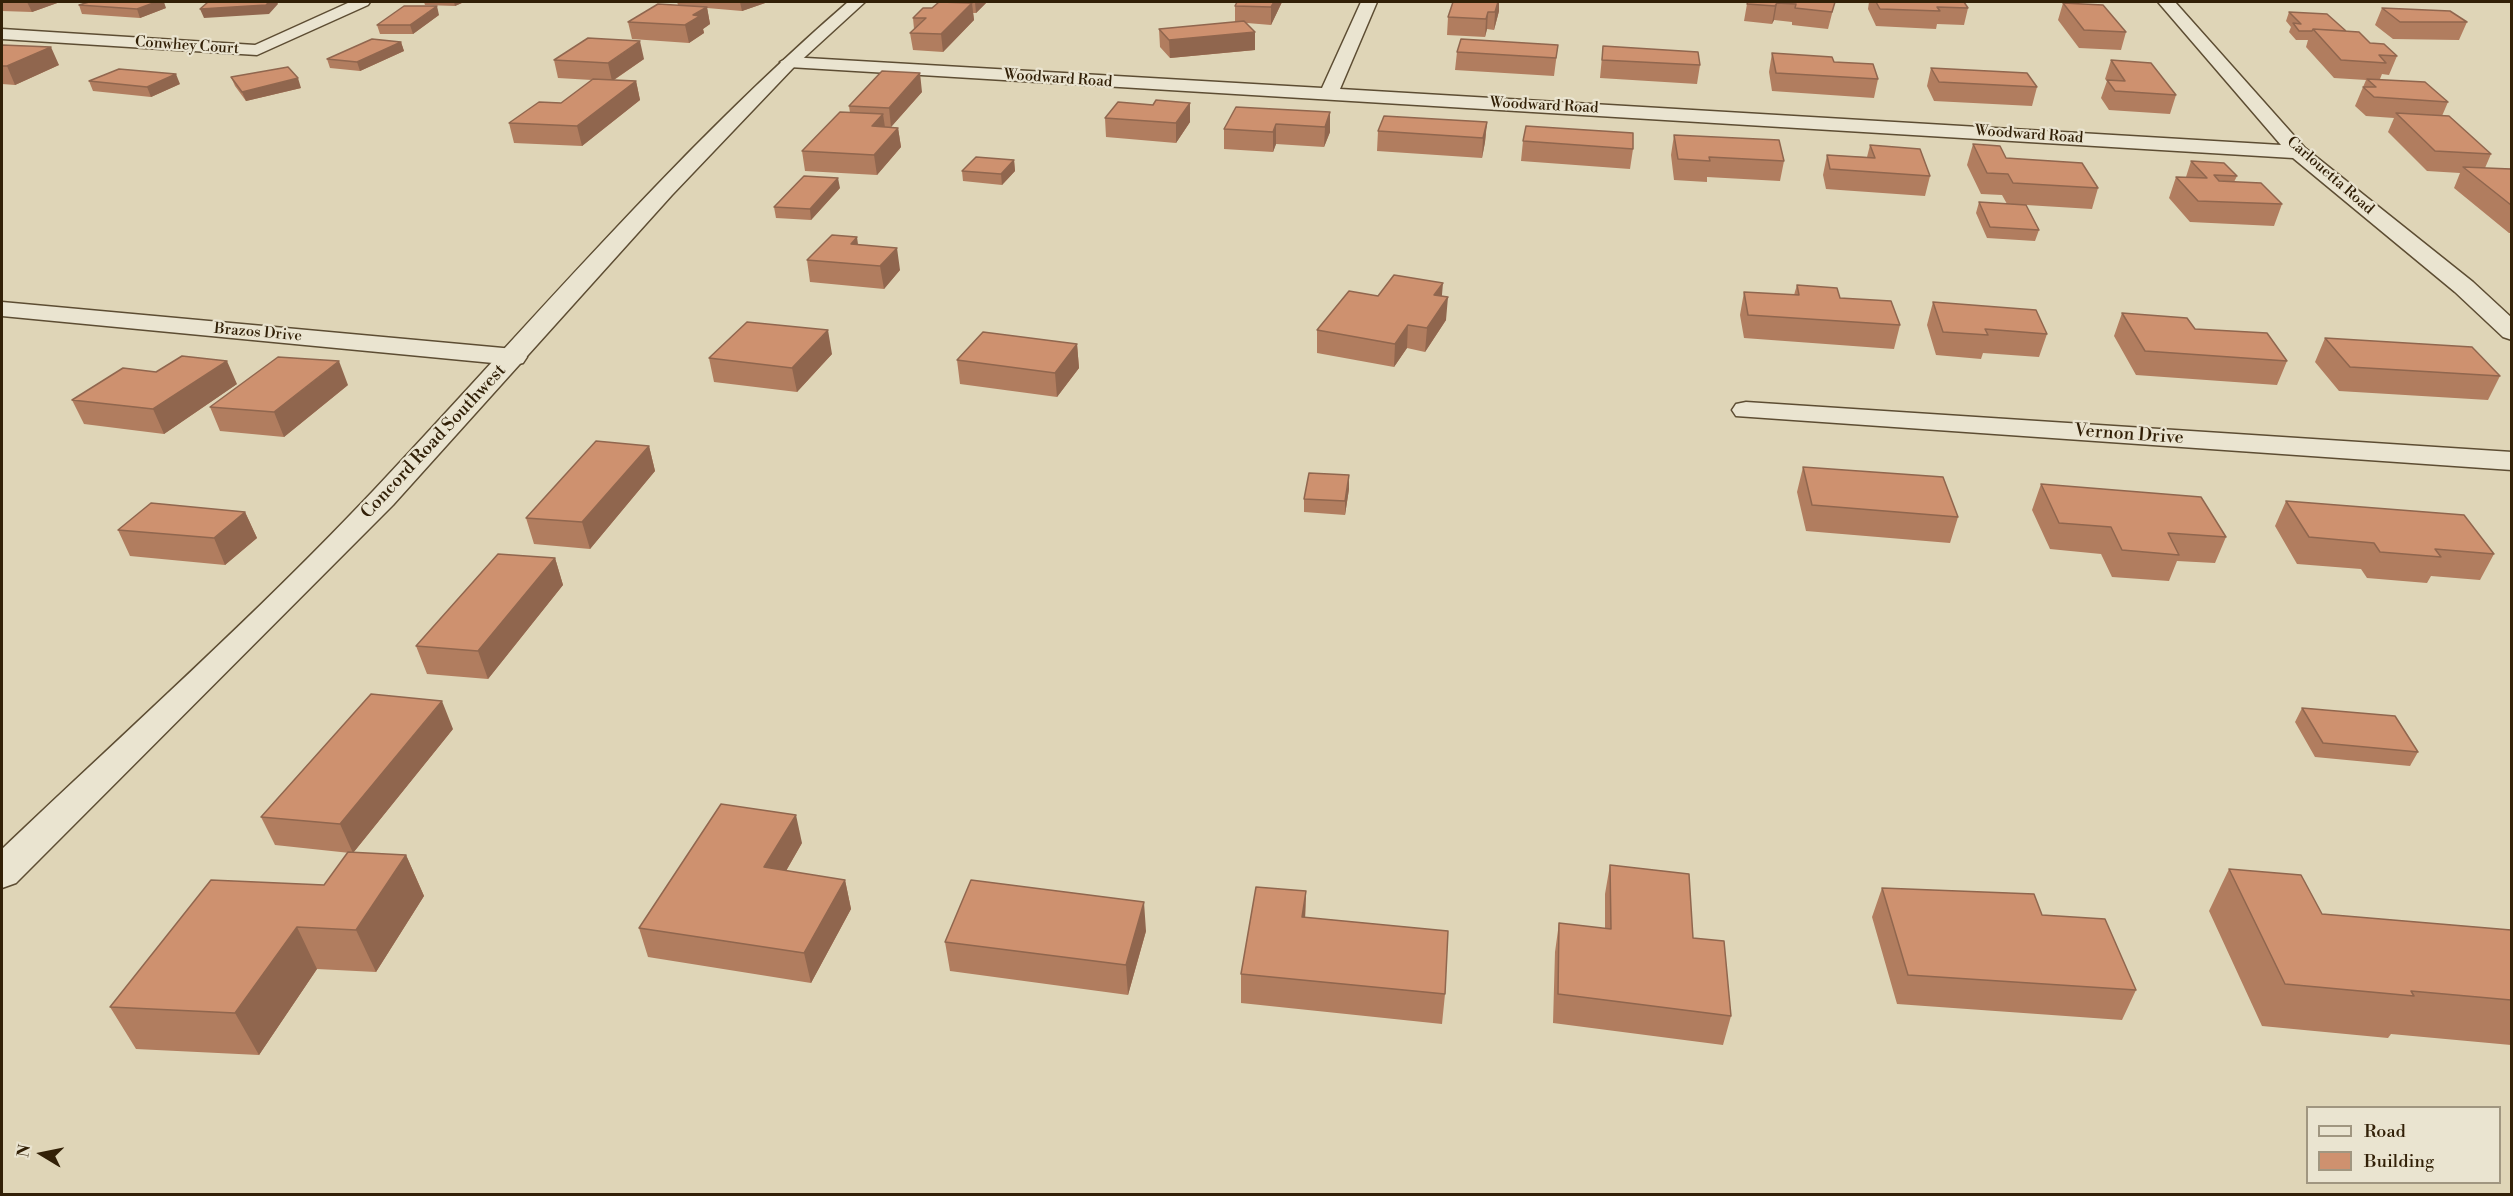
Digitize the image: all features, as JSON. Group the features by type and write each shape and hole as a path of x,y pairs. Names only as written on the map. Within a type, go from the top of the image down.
{"street":[{"name":"Conwhey Court","path":"2,34 257,50 362,2"},
{"name":"Concord Road Southwest","path":"2,873 274,609 382,500 664,190 789,62 857,2"},
{"path":"1328,95 1369,2"},
{"name":"Carlouetta Road","path":"2166,2 2298,152 2464,287 2511,332"},
{"name":"Woodward Road","path":"789,62 2298,152"},
{"name":"Brazos Drive","path":"2,309 514,357"},
{"name":"Vernon Drive","path":"1746,410 2511,461"}],"building":[{"path":"89,2 156,2 137,9 79,5"},
{"path":"208,2 269,2 266,5 200,9"},
{"path":"939,2 972,3 941,34 910,33 926,18 913,18 923,8 932,8"},
{"path":"1237,2 1274,2 1271,7 1235,6"},
{"path":"1453,2 1498,2 1495,12 1488,12 1486,19 1448,17"},
{"path":"1748,2 1835,2 1832,12 1795,8 1796,4 1777,3 1775,6 1747,4"},
{"path":"1876,2 1964,2 1968,8 1937,7 1940,11 1880,9"},
{"path":"2063,3 2103,5 2126,32 2084,30"},
{"path":"658,4 707,7 693,15 700,16 685,25 628,22"},
{"path":"404,6 437,6 410,25 377,25"},
{"path":"2382,8 2450,11 2467,22 2400,22"},
{"path":"2289,12 2327,14 2346,31 2313,29 2312,31 2299,31 2293,23 2301,24"},
{"path":"1244,21 1255,32 1169,40 1159,29"},
{"path":"2313,29 2359,32 2370,43 2384,44 2397,56 2379,55 2386,63 2341,60"},
{"path":"588,38 640,41 608,63 554,60"},
{"path":"372,39 401,42 357,62 327,59"},
{"path":"1461,39 1558,45 1556,58 1457,52"},
{"path":"2,45 51,47 7,66 2,66"},
{"path":"1603,46 1698,52 1700,65 1602,60"},
{"path":"1772,53 1832,57 1834,62 1873,64 1878,79 1776,73"},
{"path":"2111,60 2151,63 2176,95 2115,91 2107,80 2125,81"},
{"path":"288,67 298,78 242,92 231,77"},
{"path":"1931,68 2027,73 2037,87 1939,82"},
{"path":"119,69 176,74 147,87 89,81"},
{"path":"882,71 920,73 889,108 849,106"},
{"path":"593,79 636,81 577,126 509,123 539,102 561,103"},
{"path":"2367,79 2425,82 2448,102 2374,97 2363,87 2376,87"},
{"path":"1156,100 1190,103 1176,123 1105,118 1118,102 1153,105"},
{"path":"1236,107 1330,112 1325,127 1276,124 1273,132 1224,129"},
{"path":"840,112 883,114 872,126 898,128 874,155 802,151"},
{"path":"2396,113 2449,116 2491,154 2435,151"},
{"path":"1384,116 1487,122 1483,138 1378,131"},
{"path":"1526,126 1633,133 1633,149 1523,141"},
{"path":"1674,135 1779,140 1784,161 1709,157 1710,161 1678,159"},
{"path":"1973,144 2000,146 2006,158 2082,163 2098,188 2013,183 2008,174 1987,173"},
{"path":"1870,145 1920,149 1930,176 1830,169 1827,155 1875,158"},
{"path":"976,157 1014,160 1001,174 962,171"},
{"path":"2191,161 2224,163 2237,176 2214,175 2219,181 2261,183 2282,204 2198,201 2176,177 2207,178"},
{"path":"2463,167 2511,169 2511,205"},
{"path":"804,176 838,178 810,209 774,207"},
{"path":"1979,202 2026,205 2039,230 1990,227"},
{"path":"832,235 857,237 851,244 897,248 880,266 807,260"},
{"path":"1394,275 1443,283 1434,295 1448,297 1427,328 1408,325 1395,344 1317,330 1349,291 1378,296"},
{"path":"1797,285 1837,288 1840,298 1891,301 1900,325 1748,315 1744,292 1799,295"},
{"path":"1933,302 2036,310 2047,334 1985,329 1988,335 1943,332"},
{"path":"2122,313 2187,318 2195,329 2267,333 2287,361 2145,351"},
{"path":"747,322 828,330 792,368 709,358"},
{"path":"983,332 1077,344 1055,373 957,360"},
{"path":"2325,338 2472,347 2500,376 2350,367"},
{"path":"182,356 227,361 153,409 72,400 123,368 156,372"},
{"path":"278,357 339,361 274,412 210,407"},
{"path":"596,441 649,446 582,522 526,518"},
{"path":"1803,467 1943,477 1958,517 1812,505"},
{"path":"1309,473 1349,475 1345,501 1304,499"},
{"path":"2041,484 2201,497 2226,537 2168,533 2179,555 2122,550 2111,527 2059,523"},
{"path":"2286,501 2464,515 2494,554 2435,549 2441,557 2380,552 2374,543 2309,537"},
{"path":"151,503 245,512 214,538 118,530"},
{"path":"498,554 555,558 478,651 416,646"},
{"path":"371,694 442,701 340,824 261,817"},
{"path":"2302,708 2395,716 2418,752 2323,743"},
{"path":"721,804 796,815 764,867 845,880 804,953 639,928"},
{"path":"348,852 406,855 356,930 297,927 235,1013 110,1007 211,880 324,885"},
{"path":"1610,865 1689,874 1693,938 1724,941 1731,1016 1558,994 1559,923 1611,929"},
{"path":"2229,869 2301,875 2322,914 2511,930 2511,1000 2411,991 2414,996 2285,984"},
{"path":"971,880 1144,902 1126,965 945,942"},
{"path":"1256,887 1306,891 1302,917 1448,931 1445,994 1241,974"},
{"path":"1882,888 2034,894 2042,915 2105,919 2136,990 1908,975"}]}
